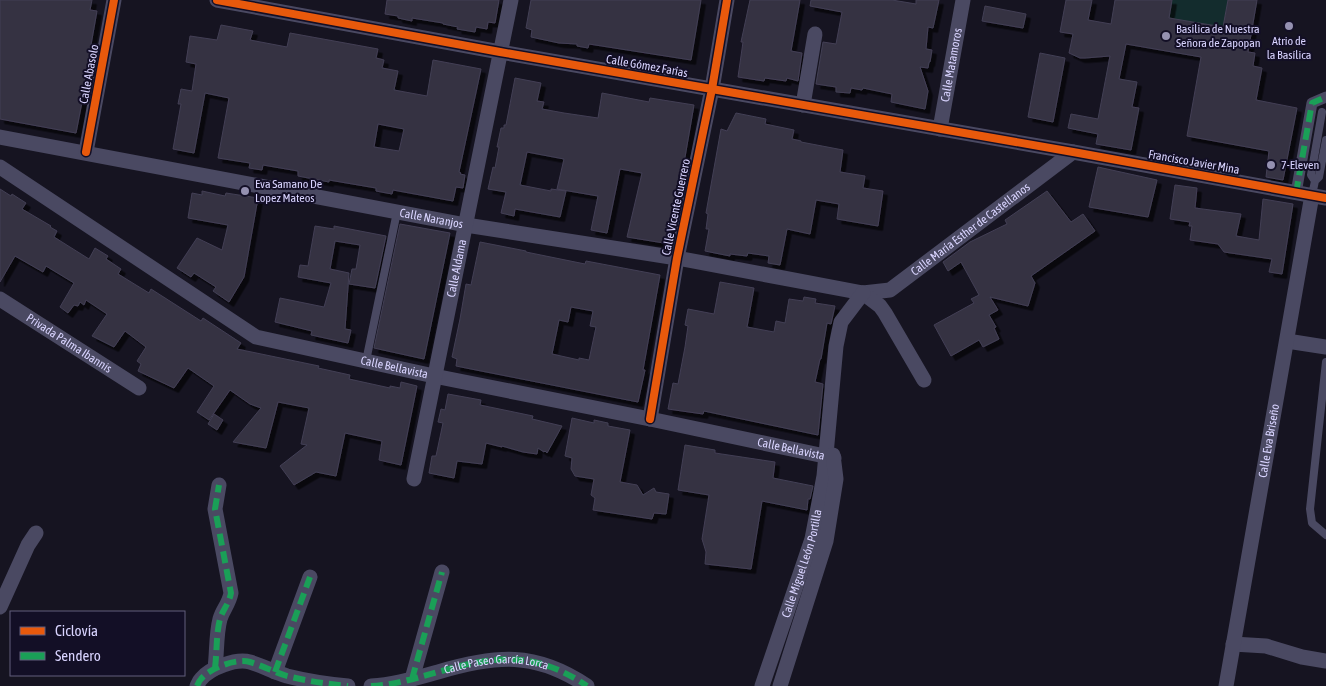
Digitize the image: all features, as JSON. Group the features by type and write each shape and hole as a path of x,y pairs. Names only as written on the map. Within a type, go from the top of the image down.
{"street":[{"name":"Calle Abasolo","path":"86,152 114,0"},
{"name":"Calle Gómez Farías","path":"217,0 500,52 1073,152"},
{"name":"Calle Aldama","path":"414,479 511,0"},
{"name":"Calle Vicente Guerrero","path":"650,418 677,258 712,89 727,0"},
{"name":"Calle Matamoros","path":"940,129 963,0"},
{"path":"803,105 815,34"},
{"path":"1296,193 1312,104 1326,96"},
{"name":"Calle Naranjos","path":"0,137 466,225 677,258 863,293"},
{"name":"Francisco Javier Mina","path":"1073,152 1296,193 1321,194"},
{"name":"Calle María Esther de Castellanos","path":"863,293 890,290 1073,152"},
{"name":"Calle Bellavista","path":"0,167 256,337 434,376 650,418 830,457"},
{"name":"Calle Eva Briseño","path":"1226,686 1287,341 1321,194"},
{"path":"863,293 880,306 885,313 924,380"},
{"name":"Calle Miguel León Portilla","path":"780,686 826,541 836,479 830,457 829,439 836,346 841,322 863,293"},
{"name":"Privada Palma Ibannis","path":"0,299 138,388"},
{"path":"1287,341 1326,347"},
{"name":"Calle Miguel León Portilla","path":"762,686 812,539 824,476 830,457"},
{"path":"216,668 220,622 222,613 230,601 231,593 214,509 220,484"},
{"path":"0,607 28,544 36,533"},
{"path":"412,679 442,572"},
{"path":"275,672 310,577"},
{"path":"1233,644 1266,646 1302,657 1326,661"},
{"name":"Calle Paseo García Lorca","path":"371,686 384,686 484,660 506,659 528,660 549,666 588,686"},
{"path":"197,686 201,679 216,668 240,661 250,662 275,672 310,681 348,686"}],"lane":[{"path":"1321,194 1311,176 1322,112"},
{"path":"1321,194 1319,177 1326,140"},
{"path":"366,361 397,212"},
{"path":"1326,362 1310,509 1312,523 1326,535"}],"green space":[{"path":"1172,0 1228,0 1223,27 1169,18"}],"building":[{"path":"0,0 92,0 90,10 97,11 76,133 0,119"},
{"path":"387,0 499,0 495,23 488,22 487,29 476,27 475,32 457,29 458,27 443,23 412,18 412,21 385,14"},
{"path":"531,0 701,0 691,60 589,44 588,48 577,46 577,44 559,43 531,37 532,30 526,28"},
{"path":"750,0 800,0 791,51 802,53 798,81 787,78 786,81 765,78 764,81 738,77 743,42 741,42"},
{"path":"811,0 892,0 916,4 916,0 939,0 933,28 928,27 926,49 932,50 930,62 928,68 920,67 928,91 925,109 891,102 892,94 863,88 862,90 851,88 850,93 836,92 836,87 816,84 823,42 836,44 842,12 810,6"},
{"path":"1066,0 1092,0 1088,20 1111,24 1115,0 1172,0 1169,18 1223,27 1228,0 1257,0 1248,52 1255,53 1253,66 1262,68 1256,100 1297,108 1283,180 1266,177 1269,151 1187,136 1201,57 1126,44 1119,79 1137,82 1132,107 1139,108 1131,150 1096,144 1098,134 1068,128 1071,114 1098,119 1110,56 1080,58 1069,53 1073,34 1060,32"},
{"path":"985,6 1026,14 1023,28 982,21"},
{"path":"221,25 253,31 250,40 287,47 290,33 378,49 376,58 384,60 382,68 398,71 394,90 427,96 433,60 481,69 459,172 465,175 463,188 456,187 453,201 393,190 392,194 376,191 376,188 298,176 298,171 263,165 262,170 249,168 250,163 218,158 229,98 205,93 194,153 173,149 181,104 178,104 181,89 192,91 196,64 186,62 190,36 217,40","holes":["378,124 404,129 399,151 374,147"]},
{"path":"1040,53 1065,58 1053,122 1028,117"},
{"path":"515,78 541,83 537,101 544,102 542,109 564,113 598,118 602,93 649,102 650,98 694,105 670,244 627,237 642,173 620,169 607,233 591,230 598,196 557,189 564,159 527,152 520,185 551,191 551,189 566,191 560,217 515,209 514,216 501,213 506,192 488,189 493,167 495,168 501,128 504,128 504,125 506,125"},
{"path":"736,113 766,119 765,124 794,130 792,139 843,150 840,172 865,176 863,188 883,191 878,226 837,219 839,204 816,200 810,234 787,229 780,265 768,263 769,256 748,253 747,256 730,254 730,256 705,251 709,229 706,229 708,214 706,213 721,129 727,131"},
{"path":"1098,167 1157,180 1148,217 1089,207"},
{"path":"1175,185 1197,188 1195,208 1241,214 1236,236 1259,240 1263,199 1293,204 1282,274 1269,272 1272,259 1224,252 1218,244 1190,240 1192,226 1189,226 1190,222 1170,219"},
{"path":"0,189 26,203 22,209 57,231 54,237 89,259 95,248 108,256 106,259 121,269 118,274 149,293 151,289 201,321 203,318 241,343 237,349 319,366 318,368 350,375 349,379 390,388 390,386 400,388 401,382 417,386 401,465 379,460 382,441 345,433 336,476 316,472 294,485 280,466 307,445 301,444 309,408 278,402 266,448 233,442 261,408 250,404 230,390 209,420 197,412 214,386 188,368 174,388 138,371 141,364 137,361 146,347 125,331 114,347 92,336 107,314 86,300 84,305 80,302 78,306 74,305 68,313 60,307 74,283 46,266 43,272 15,256 0,282"},
{"path":"202,191 225,196 226,193 258,198 244,277 229,302 213,291 216,287 194,273 191,277 177,268 197,238 222,250 228,225 188,218 192,193 202,195"},
{"path":"1047,191 1071,222 1083,214 1095,231 1031,276 1035,283 1028,306 990,297 998,310 989,315 996,327 994,328 999,339 983,347 979,340 951,356 934,325 974,303 971,299 979,295 961,262 948,271 943,262 970,242 1007,224 1005,220"},
{"path":"400,224 450,233 424,359 374,348"},
{"path":"315,226 334,229 334,226 386,236 375,288 349,284 352,269 356,269 360,245 335,241 330,269 349,273 345,329 351,330 348,343 311,335 312,331 275,322 280,298 324,307 331,283 298,277 300,265 308,266"},
{"path":"480,242 585,264 586,261 660,275 638,402 456,366 457,359 452,357 466,284 471,285","holes":["571,307 593,311 590,326 596,327 589,360 579,358 579,360 552,354 559,320 568,322"]},
{"path":"720,282 754,288 747,327 774,332 776,321 785,323 789,299 803,301 804,297 816,299 815,303 835,306 831,324 827,323 815,382 823,384 818,435 704,411 703,414 668,409 673,383 678,384 688,326 685,325 688,309 714,314"},
{"path":"448,394 481,400 480,405 533,416 532,419 562,426 547,453 538,448 537,454 486,443 482,464 457,461 454,478 429,473 432,456 436,456 443,423 438,422 441,409 445,410"},
{"path":"214,414 223,420 217,430 208,424"},
{"path":"572,418 594,423 594,420 608,423 608,426 630,430 620,482 637,485 643,495 654,488 656,492 669,494 666,514 654,513 652,519 593,510 595,498 591,495 594,479 575,476 571,469 572,458 565,456"},
{"path":"685,445 715,450 715,453 775,462 773,478 813,486 810,499 808,499 807,510 762,501 751,569 705,564 706,552 702,539 709,495 678,490"}],"marked path":[{"path":"1296,193 1312,103 1326,97"},
{"path":"215,668 221,615 231,593 215,509 219,485"},
{"path":"412,679 442,572"},
{"path":"275,672 310,577"},
{"path":"371,686 405,681 459,666 497,660 532,662 550,667 587,686"},
{"path":"197,686 200,680 210,671 238,661 250,662 287,676 348,686"}],"cycle path":[{"path":"86,152 114,0"},
{"path":"217,0 1326,198"},
{"path":"650,419 677,258 712,89 727,0"}],"place":[{"name":"Atrio de la Basílica","path":"1289,26"},
{"name":"Basílica de Nuestra Señora de Zapopan","path":"1166,36"},
{"name":"7-Eleven","path":"1271,165"},
{"name":"Eva Samano De Lopez Mateos","path":"245,191"}]}
